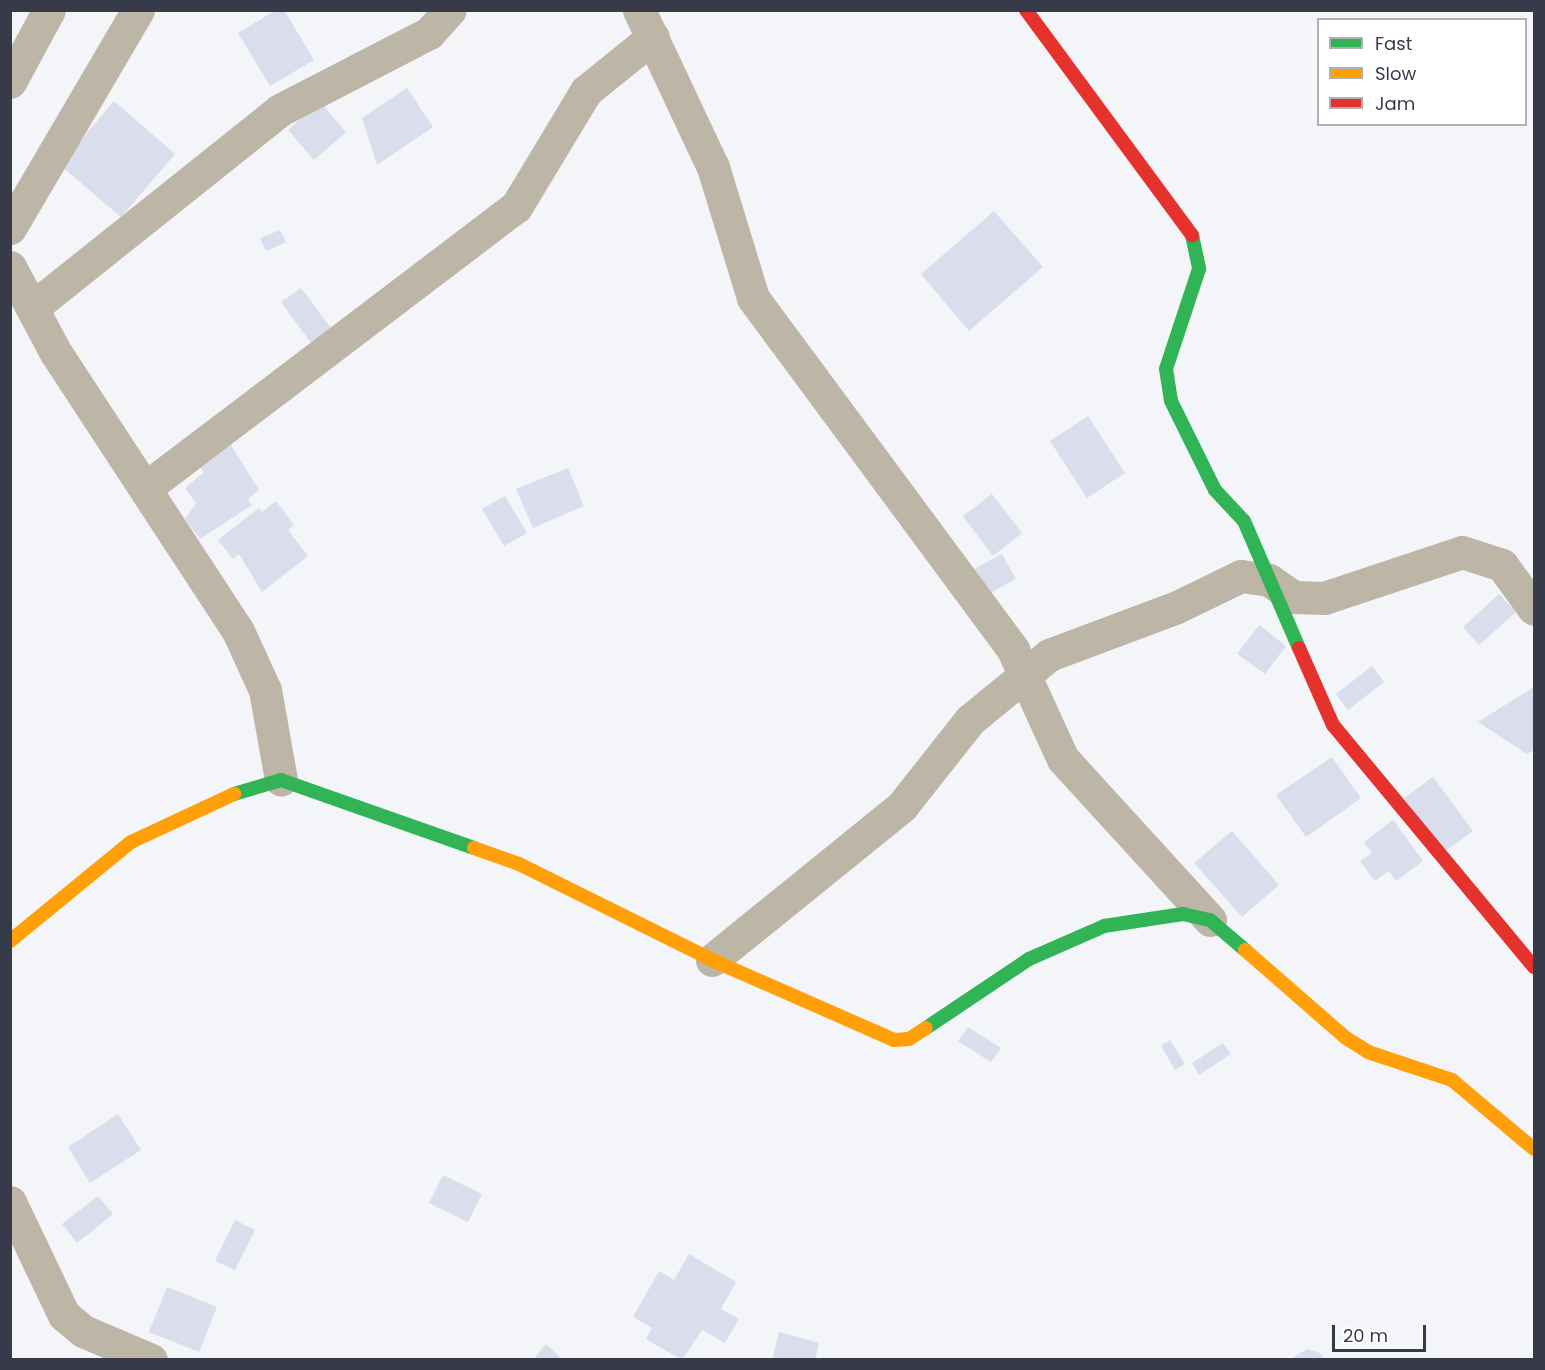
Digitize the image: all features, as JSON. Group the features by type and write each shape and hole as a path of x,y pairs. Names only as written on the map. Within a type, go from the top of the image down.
{"street":[{"path":"10,228 138,10"},
{"path":"281,780 256,667 148,486 56,353 18,283 280,111 429,33 450,10"},
{"path":"1026,10 1193,236 1199,269 1166,369 1167,386 1183,434 1218,495 1241,516 1339,736 1534,967"},
{"path":"10,82 47,12"},
{"path":"148,486 516,207 586,91 646,24 713,167 753,298 1013,650 1063,759 1210,920 1346,1038 1368,1052 1452,1080 1533,1146"},
{"path":"712,960 902,806 970,720 1022,673 1049,655 1175,608 1224,581 1255,576 1269,580 1293,597 1323,598 1401,576 1448,556 1476,552 1513,574 1534,609"},
{"path":"10,941 131,842 254,785 281,780 519,864 712,960 894,1040 909,1039 1029,959 1104,926 1183,914 1210,920"},
{"path":"10,1202 63,1315 83,1331 151,1359"}],"building":[{"path":"276,10 284,10 314,60 270,86 238,33"},
{"path":"407,88 433,127 377,165 362,118"},
{"path":"114,101 175,154 121,217 60,165"},
{"path":"320,102 346,132 314,160 288,130"},
{"path":"994,211 1043,267 969,331 921,274"},
{"path":"280,230 286,242 266,251 260,238"},
{"path":"301,288 331,328 311,343 281,302"},
{"path":"1088,416 1125,473 1087,498 1050,441"},
{"path":"229,442 259,490 248,499 252,505 200,539 185,519 196,503 185,488 204,472 199,466"},
{"path":"568,468 584,506 533,528 516,489"},
{"path":"992,494 1022,533 993,556 963,516"},
{"path":"505,496 527,533 504,546 482,509"},
{"path":"276,501 294,525 288,530 308,556 262,592 239,554 233,559 218,540 259,508 262,512"},
{"path":"1002,554 1016,579 988,594 974,569"},
{"path":"1499,594 1516,612 1479,645 1463,627"},
{"path":"1259,625 1286,646 1265,674 1237,654"},
{"path":"1372,666 1384,682 1348,710 1336,694"},
{"path":"1534,687 1534,750 1527,754 1478,722"},
{"path":"1332,757 1361,798 1306,837 1276,795"},
{"path":"1433,777 1473,831 1444,852 1404,798"},
{"path":"1393,820 1423,861 1396,881 1389,871 1375,881 1360,861 1372,853 1364,842"},
{"path":"1232,831 1279,885 1242,917 1194,863"},
{"path":"968,1027 1001,1048 991,1062 958,1041"},
{"path":"1170,1040 1185,1064 1175,1070 1161,1046"},
{"path":"1223,1043 1231,1054 1199,1075 1192,1063"},
{"path":"118,1114 141,1150 90,1183 68,1147"},
{"path":"443,1175 482,1194 468,1222 429,1203"},
{"path":"98,1196 113,1214 77,1243 62,1224"},
{"path":"235,1220 255,1230 235,1270 215,1261"},
{"path":"689,1254 736,1282 721,1309 739,1319 725,1343 702,1330 682,1360 646,1339 652,1328 633,1317 659,1271 674,1280"},
{"path":"167,1287 217,1307 199,1352 149,1332"},
{"path":"779,1332 819,1343 815,1360 772,1360"},
{"path":"546,1344 563,1360 533,1360"},
{"path":"1307,1349 1320,1353 1326,1360 1289,1360"}],"traffic: fast":[{"path":"1192,235 1199,269 1166,369 1171,401 1215,490 1244,521 1299,648"},
{"path":"234,794 281,780 474,848"},
{"path":"926,1028 1029,959 1104,926 1183,914 1210,920 1245,950"}],"traffic: slow":[{"path":"10,941 131,842 234,794"},
{"path":"474,848 519,864 712,960 894,1040 909,1039 926,1028"},
{"path":"1245,950 1346,1038 1368,1052 1452,1080 1534,1149"}],"traffic: jam":[{"path":"1026,10 1192,235"},
{"path":"1299,648 1333,725 1534,967"}]}
